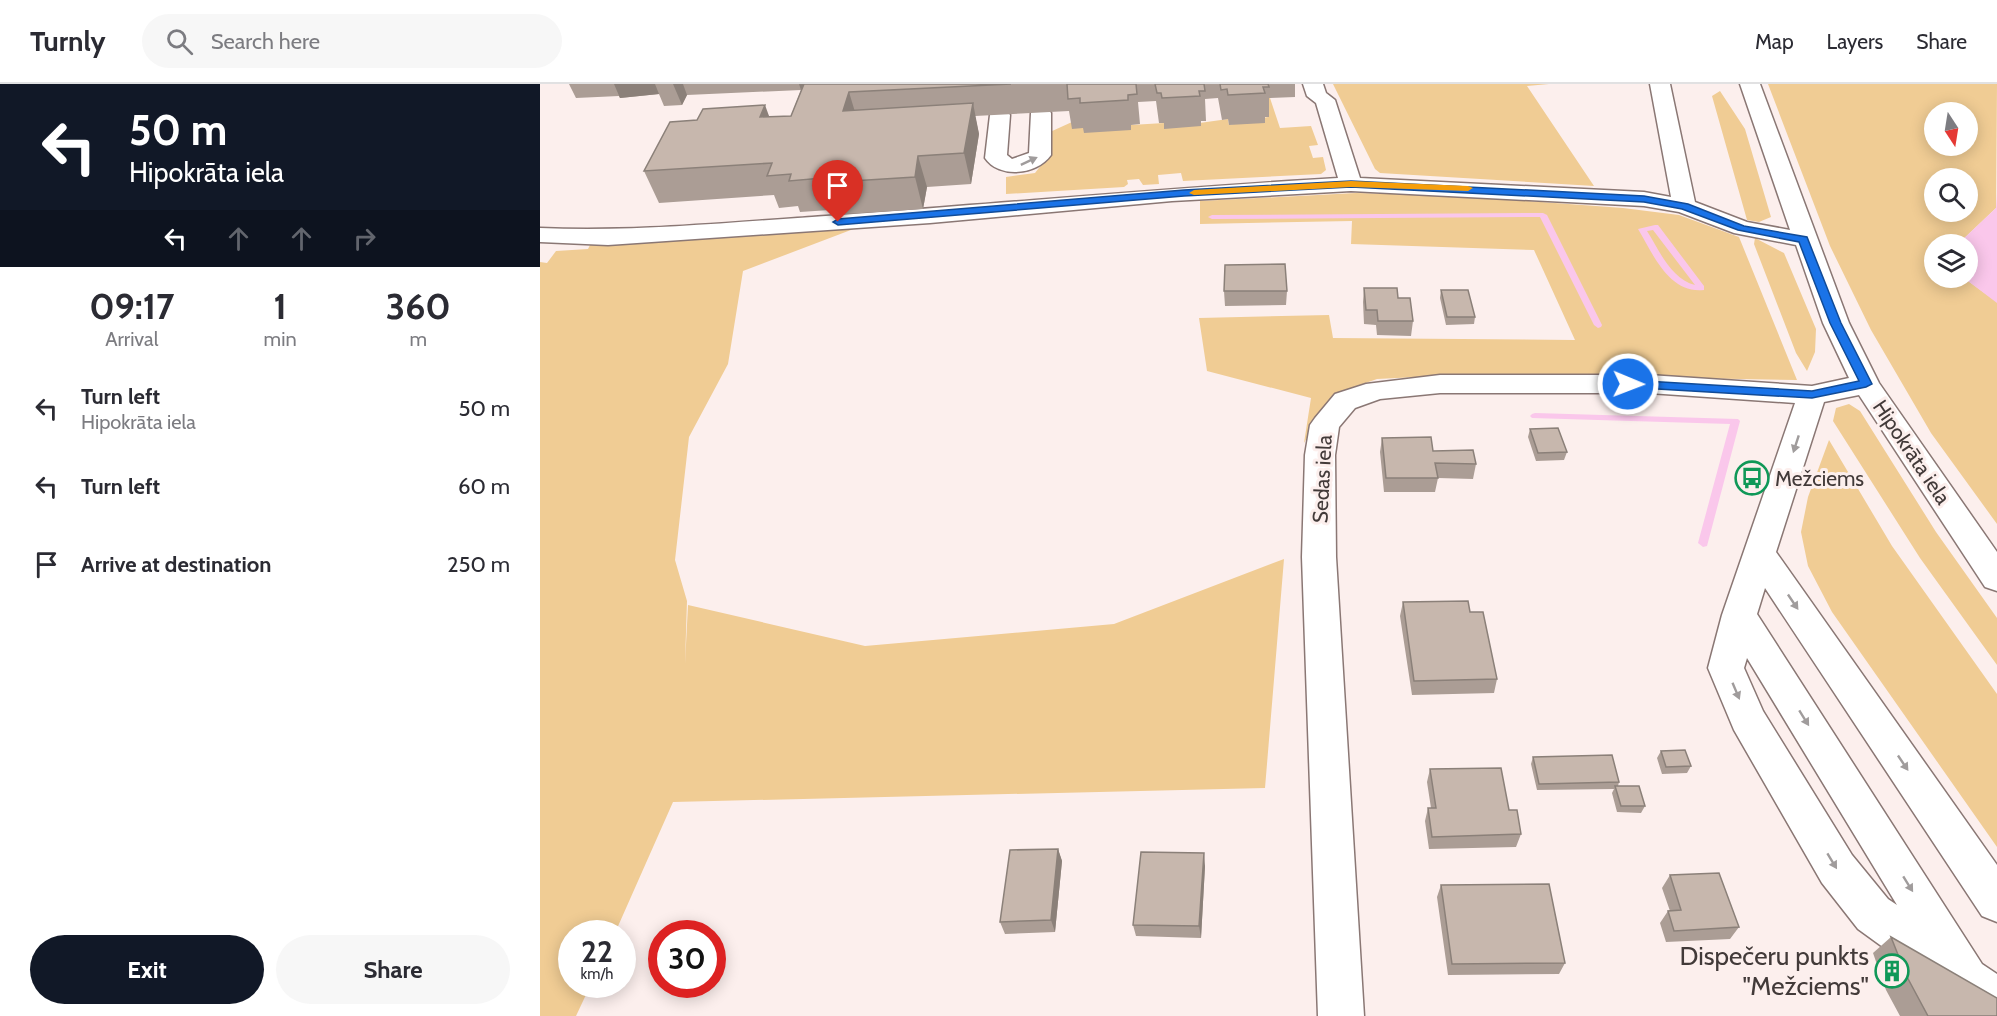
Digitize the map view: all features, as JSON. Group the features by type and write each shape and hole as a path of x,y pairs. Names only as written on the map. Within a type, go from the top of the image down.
{"street":[{"path":"1313,84 1317,96 1325,100 1351,184"},
{"path":"1660,84 1684,206"},
{"name":"Hipokrāta iela","path":"1750,84 1803,239 1836,323 1866,384 1997,578"},
{"path":"996,158 1009,166 1034,161 1040,155 1041,113"},
{"path":"994,208 1000,115"},
{"path":"1315,150 1340,148"},
{"path":"540,235 608,238 940,215 994,208 1178,193 1351,184 1644,199 1684,206 1742,228 1803,239"},
{"name":"Sedas iela","path":"1341,1016 1319,557 1320,455 1325,425 1345,401 1376,390 1440,384 1649,384 1812,395 1866,384"},
{"path":"1812,395 1739,615 1726,668 1748,719 1837,869 1873,914 1985,995"},
{"path":"1760,554 1997,901"},
{"path":"1739,615 1985,995"}],"shaded area":[{"path":"1333,84 1549,84 1527,86 1594,186 1380,173 1375,169"},
{"path":"1768,84 1997,84 1996,208 1969,234 1924,234 1924,288 1978,288 1997,302 1997,524 1931,433 1871,330 1830,246"},
{"path":"1720,91 1745,129 1771,217 1759,222 1747,220 1712,96"},
{"path":"1263,98 1270,98 1280,128 1311,126 1318,145 1309,146 1313,158 1323,157 1326,170 1321,174 1183,181 1181,173 1158,175 1159,184 1143,185 1139,179 1127,180 1128,184 1124,187 1006,194 1006,177 1035,173 1049,155 1050,132 1072,122 1084,128 1131,130 1131,125 1164,123 1164,128 1228,119 1229,125 1268,117"},
{"path":"1356,193 1444,195 1623,208 1679,215 1739,237 1797,380 1477,374 1377,379 1340,392 1323,410 1304,443 1311,398 1207,371 1199,318 1329,315 1333,338 1575,340 1534,250 1351,244 1352,221 1200,224 1200,201"},
{"path":"1997,193 1997,303 1977,288 1978,234 1969,234 1996,208"},
{"path":"864,225 743,271 728,364 689,437 675,560 687,601 685,664 688,605 865,646 1114,624 1284,559 1265,788 673,802 621,920 558,920 558,998 584,998 576,1016 540,1016 540,262 547,263 556,251 588,249 591,243"},
{"path":"1755,238 1784,253 1816,329 1815,352 1807,371 1796,353 1754,244"},
{"path":"1849,404 1860,411 1936,532 1997,618 1997,665 1920,558 1833,421 1836,408"},
{"path":"1829,440 1892,546 1997,694 1997,847 1832,612 1808,566 1801,532 1808,497"}],"building":[{"path":"804,84 1011,84 849,92 843,111 973,103 964,153 918,156 915,177 820,183 822,178 789,181 791,174 767,176 772,163 644,171 670,122 697,120 703,109 765,105 760,117 791,116"},
{"path":"1067,84 1136,84 1137,94 1128,95 1128,100 1080,103 1080,98 1068,99"},
{"path":"1155,84 1204,84 1205,91 1199,91 1200,96 1162,98 1161,93 1157,93"},
{"path":"1220,84 1268,84 1269,87 1263,87 1265,93 1228,95 1227,89 1221,90"},
{"path":"1285,264 1287,291 1224,291 1225,265"},
{"path":"1364,288 1397,288 1398,298 1410,298 1413,321 1378,321 1377,310 1366,310"},
{"path":"1441,290 1468,290 1475,317 1447,317"},
{"path":"1558,428 1567,452 1538,453 1530,429"},
{"path":"1431,437 1433,451 1473,450 1476,464 1435,463 1438,478 1386,478 1382,438"},
{"path":"1468,601 1470,612 1483,612 1497,679 1414,681 1403,602"},
{"path":"1685,750 1691,766 1666,767 1661,751"},
{"path":"1612,755 1619,782 1539,784 1533,757"},
{"path":"1501,768 1509,810 1517,810 1521,834 1432,837 1428,808 1436,808 1430,769"},
{"path":"1615,786 1639,786 1645,806 1621,806"},
{"path":"1058,849 1051,920 1000,922 1010,850"},
{"path":"1141,852 1204,853 1199,926 1133,925"},
{"path":"1719,873 1739,927 1674,931 1668,911 1681,910 1670,875"},
{"path":"1549,884 1565,963 1452,964 1441,885"},
{"path":"1891,937 1997,998 1997,1016 1928,1016 1906,975"}],"waterway":[{"path":"1212,217 1543,215 1598,325"},
{"path":"1655,227 1701,288 1682,283 1666,268 1642,229 1655,227"},
{"path":"1535,416 1735,421 1703,543"}],"slow traffic":[{"path":"1194,193 1351,184 1468,188"}],"place":[{"name":"Mežciems","path":"1752,478"},
{"name":"Dispečeru punkts \"Mežciems\"","path":"1892,971"}],"route":[{"path":"838,222 1184,193 1351,184 1427,186 1644,199 1684,206 1742,228 1803,239 1836,323 1866,384 1812,395 1742,388 1628,384"}]}
